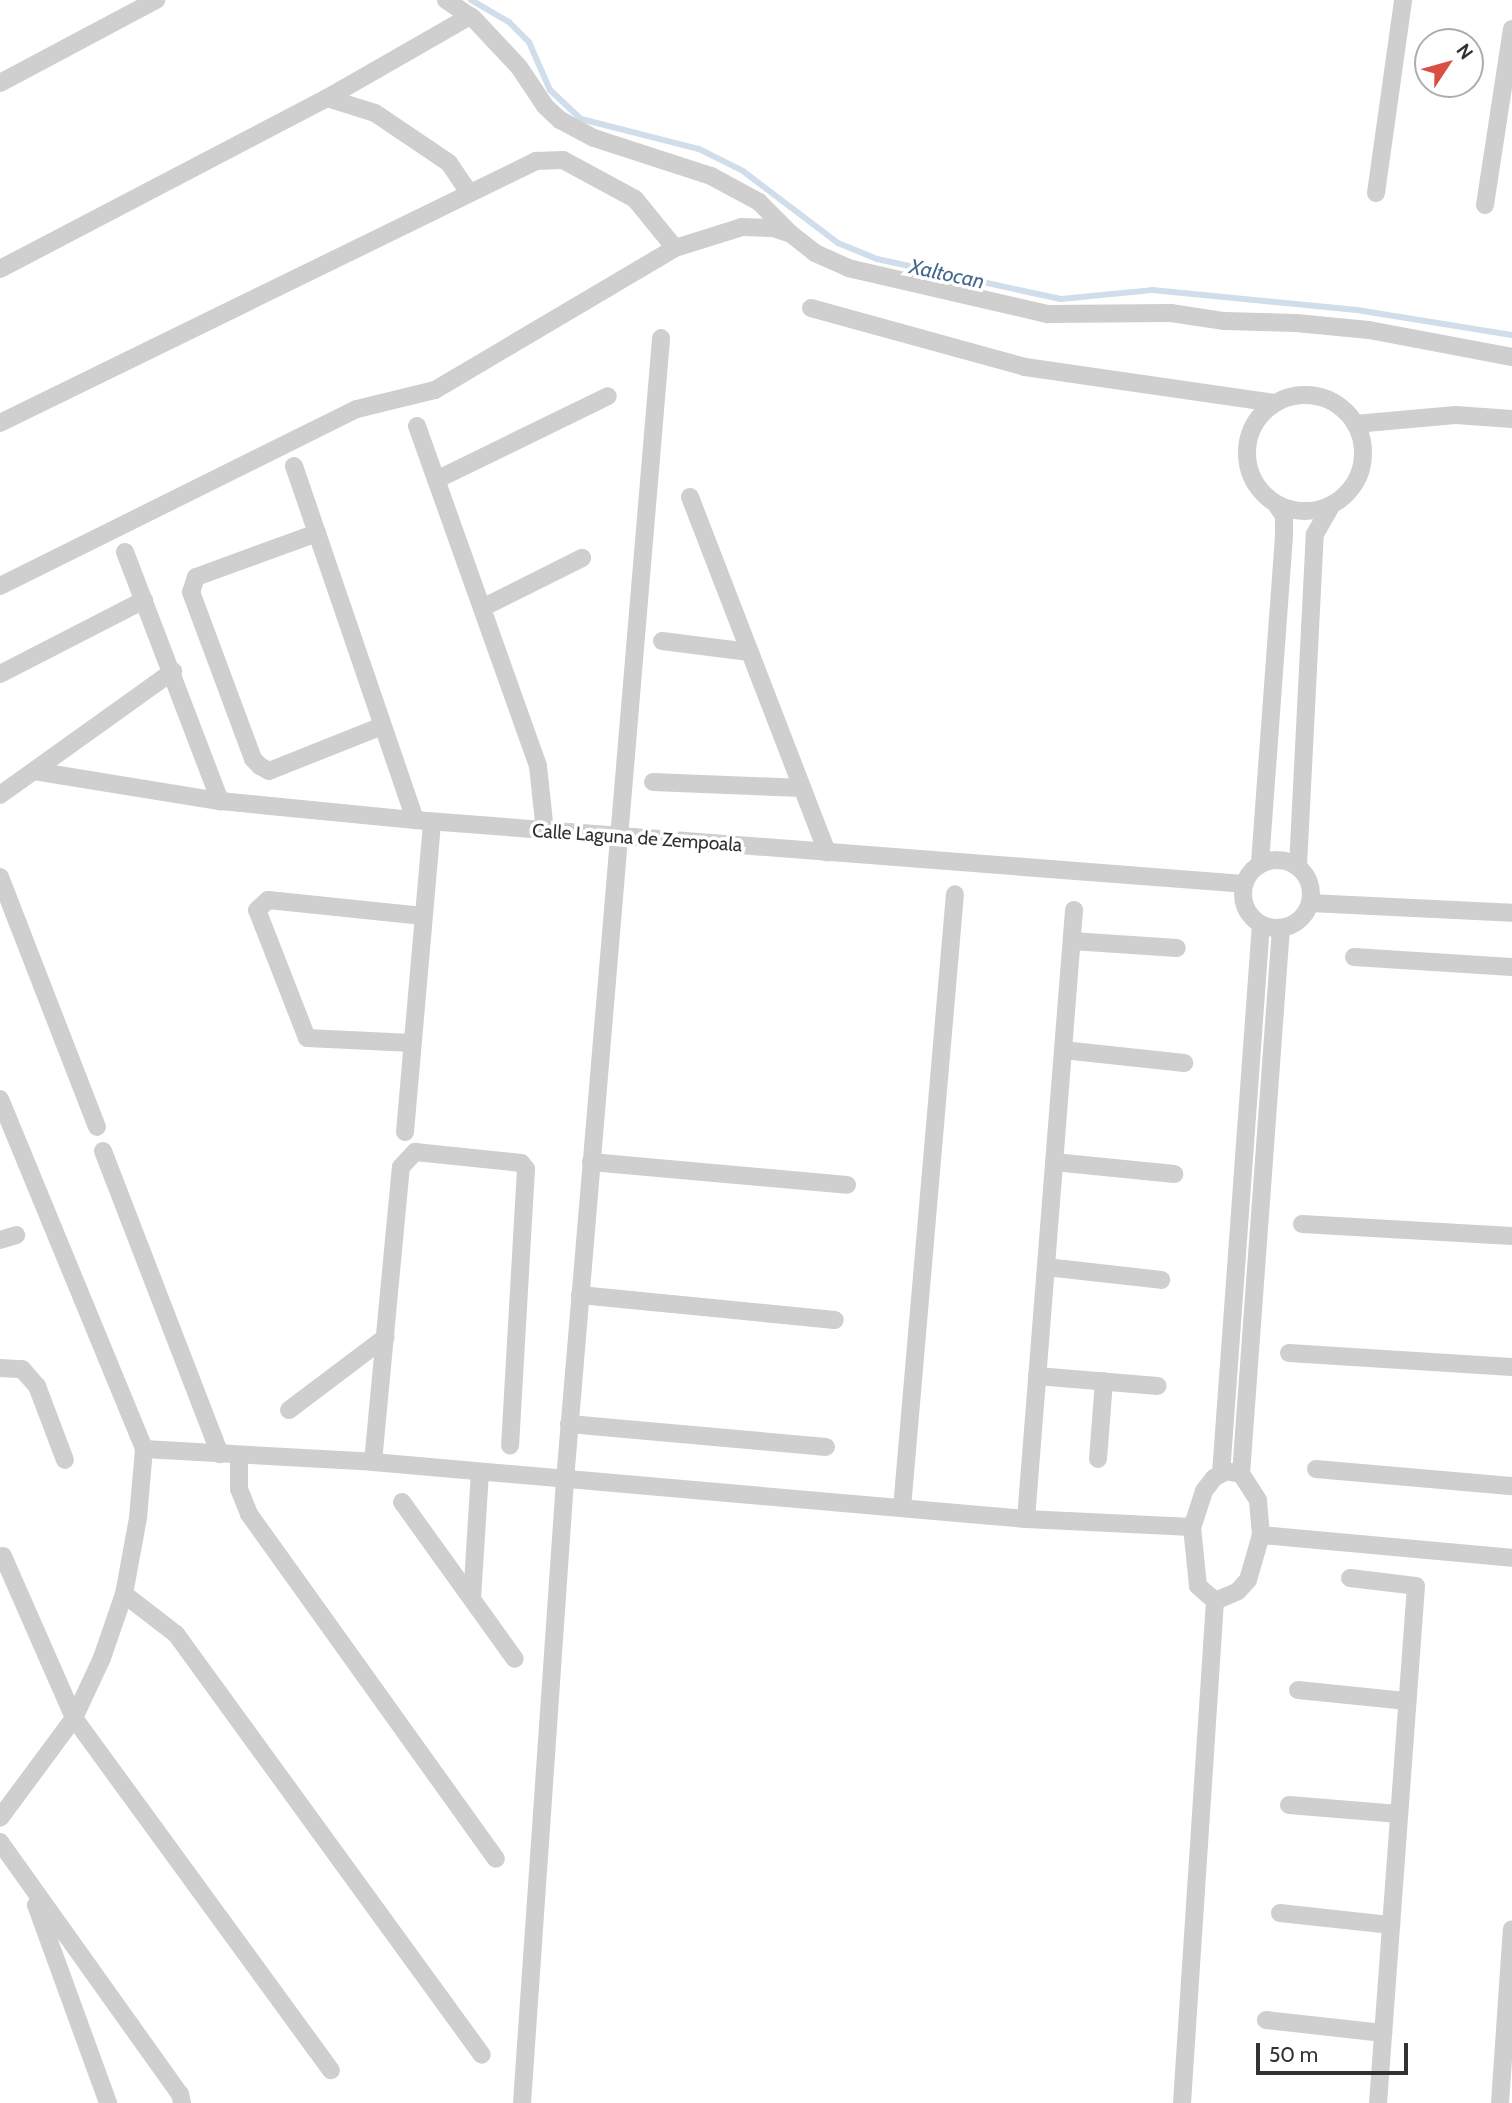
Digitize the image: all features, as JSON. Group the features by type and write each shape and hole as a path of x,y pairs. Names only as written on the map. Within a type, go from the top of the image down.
{"street":[{"path":"0,83 156,0"},
{"path":"446,0 470,16 519,66 545,106 560,120 594,138 711,176 759,202 790,234 815,253 848,268 1048,314 1171,313 1224,320 1296,323 1369,330 1512,358"},
{"path":"1376,193 1403,0"},
{"path":"0,268 327,98 470,16"},
{"path":"1485,205 1512,29"},
{"path":"327,98 375,113 428,148 449,163 469,193"},
{"path":"0,423 536,161 563,160 635,199 675,248"},
{"path":"0,586 357,409 435,390 675,248 742,227 773,228 790,234"},
{"path":"811,308 1025,367 1275,403 1304,395 1319,397 1346,412 1355,424 1363,453 1361,468 1346,495 1332,505 1305,512 1276,504"},
{"path":"522,2103 569,1424 616,838 661,338"},
{"path":"436,480 608,396"},
{"path":"1275,403 1254,424 1246,454 1255,483 1284,516 1284,533 1260,863 1244,884 1247,911 1261,924 1281,928 1304,915 1310,903 1311,890 1298,866 1315,534 1332,505"},
{"path":"1355,424 1456,415 1512,419"},
{"path":"417,426 538,766 545,832"},
{"path":"293,466 382,726 423,821 423,916 405,1132"},
{"path":"690,497 827,852"},
{"path":"317,533 196,577 191,592 253,759 260,766 269,771 382,726"},
{"path":"125,552 173,671 220,801"},
{"path":"482,608 582,558"},
{"path":"0,674 144,600"},
{"path":"662,641 749,652"},
{"path":"0,795 173,671"},
{"name":"Calle Laguna de Zempoala","path":"34,771 220,801 423,821 616,838 1244,884"},
{"path":"653,782 802,788"},
{"path":"1260,863 1273,859 1298,866"},
{"path":"0,877 97,1127"},
{"path":"902,1508 955,894"},
{"path":"412,1043 307,1038 257,910 268,900 423,916"},
{"path":"1310,903 1512,913"},
{"path":"1026,1518 1074,910"},
{"path":"1215,1601 1198,1587 1192,1527 1204,1491 1222,1474 1261,924"},
{"path":"1215,1601 1238,1591 1248,1580 1261,1535 1258,1500 1241,1474 1281,928"},
{"path":"1072,941 1177,948"},
{"path":"1354,957 1512,967"},
{"path":"1063,1050 1184,1063"},
{"path":"0,1099 144,1449 138,1518 124,1594 102,1658 74,1718 3,1809"},
{"path":"103,1151 220,1454"},
{"path":"373,1462 405,1160 415,1152 520,1163 527,1178 510,1446"},
{"path":"591,1161 848,1185"},
{"path":"1054,1162 1174,1174"},
{"path":"1303,1224 1512,1236"},
{"path":"1046,1267 1161,1280"},
{"path":"580,1295 835,1320"},
{"path":"289,1410 386,1337"},
{"path":"1289,1353 1512,1367"},
{"path":"0,1368 22,1369 37,1386 65,1460"},
{"path":"1037,1376 1157,1386"},
{"path":"1098,1459 1104,1381"},
{"path":"569,1424 826,1447"},
{"path":"144,1449 373,1462 1026,1518 1192,1527"},
{"path":"239,1455 239,1489 249,1514 496,1859"},
{"path":"1316,1469 1512,1486"},
{"path":"472,1599 480,1472"},
{"path":"1222,1474 1241,1474"},
{"path":"402,1502 515,1659"},
{"path":"1261,1535 1512,1558"},
{"path":"3,1556 74,1718 331,2070"},
{"path":"1350,1578 1416,1586 1378,2103"},
{"path":"124,1594 176,1634 482,2055"},
{"path":"1182,2103 1215,1601"},
{"path":"1298,1690 1407,1702"},
{"path":"1289,1805 1399,1814"},
{"path":"0,1842 180,2094 182,2103"},
{"path":"29,1885 107,2103"},
{"path":"1280,1913 1391,1925"},
{"path":"1500,2103 1512,1929"},
{"path":"1266,2020 1383,2033"}],"waterway":[{"name":"Xaltocan","path":"471,0 509,22 529,42 550,90 581,119 699,149 743,171 838,243 877,259 1061,299 1152,290 1357,310 1512,335"}]}
